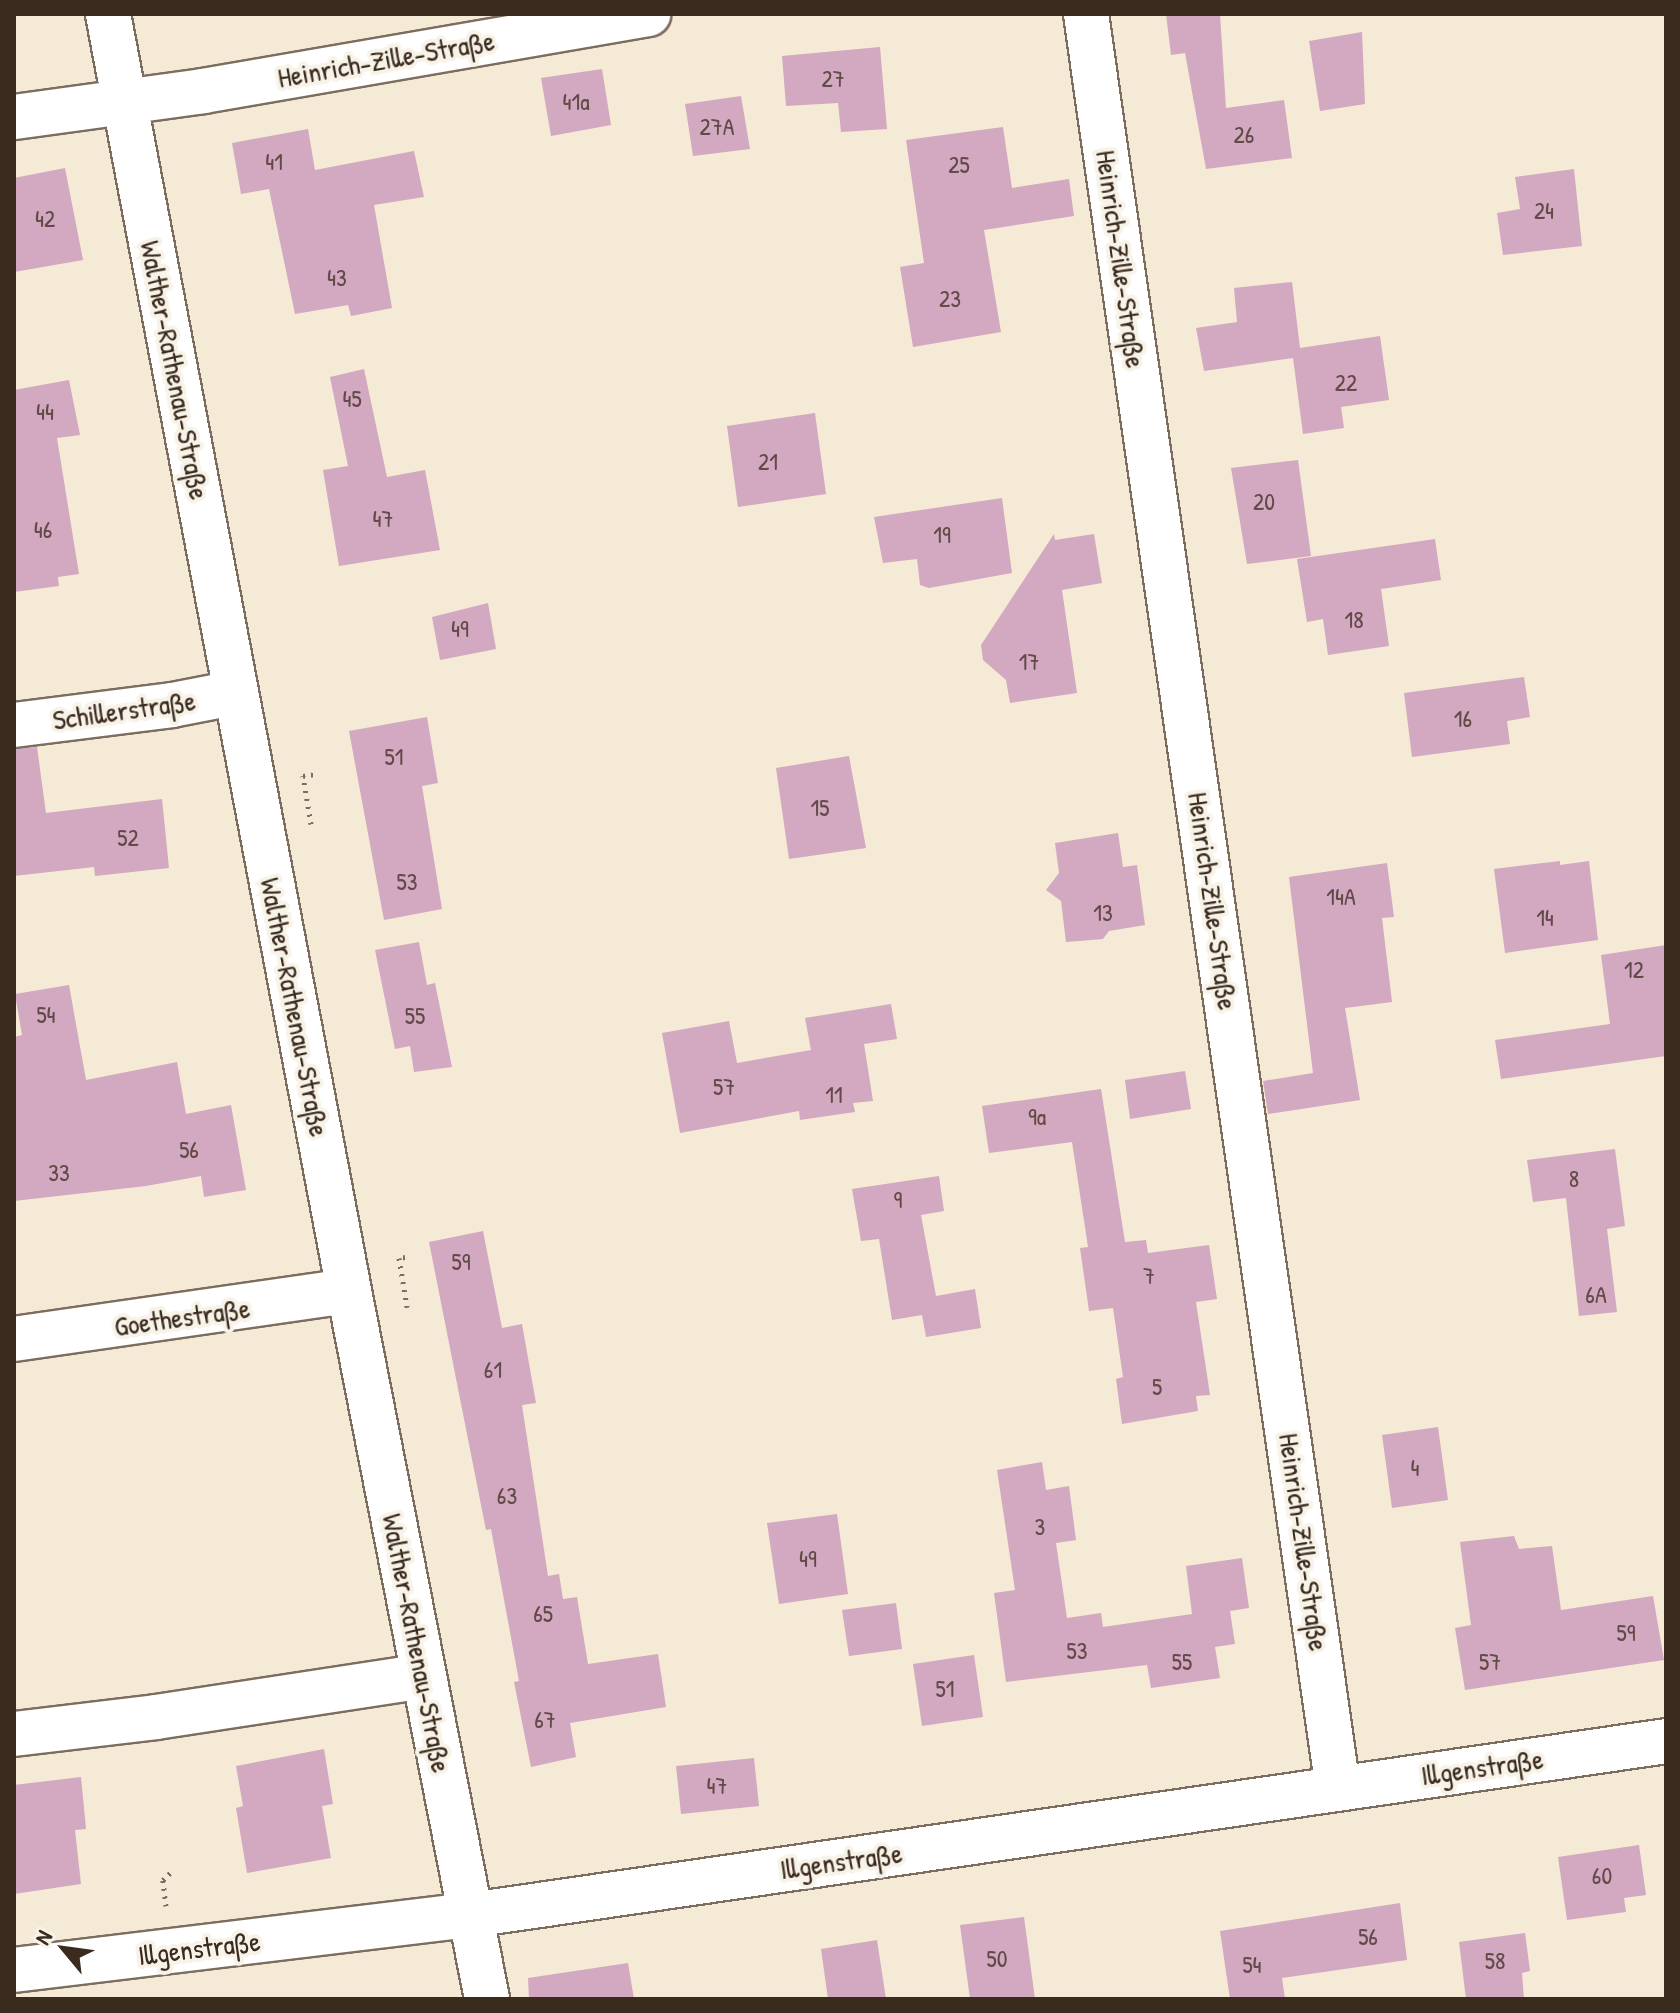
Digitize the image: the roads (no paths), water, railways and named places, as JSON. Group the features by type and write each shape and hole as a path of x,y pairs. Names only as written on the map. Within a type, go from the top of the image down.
{"street":[{"name":"Walther-Rathenau-Straße","path":"108,14 234,693 487,1999"},
{"name":"Heinrich-Zille-Straße","path":"14,117 124,104 648,14"},
{"name":"Heinrich-Zille-Straße","path":"1086,14 1338,1788"},
{"name":"Schillerstraße","path":"14,725 172,705 234,693"},
{"name":"Goethestraße","path":"14,1339 349,1291"},
{"path":"14,1734 156,1717 423,1676"},
{"name":"Illgenstraße","path":"14,1970 471,1915 1666,1741"}]}
